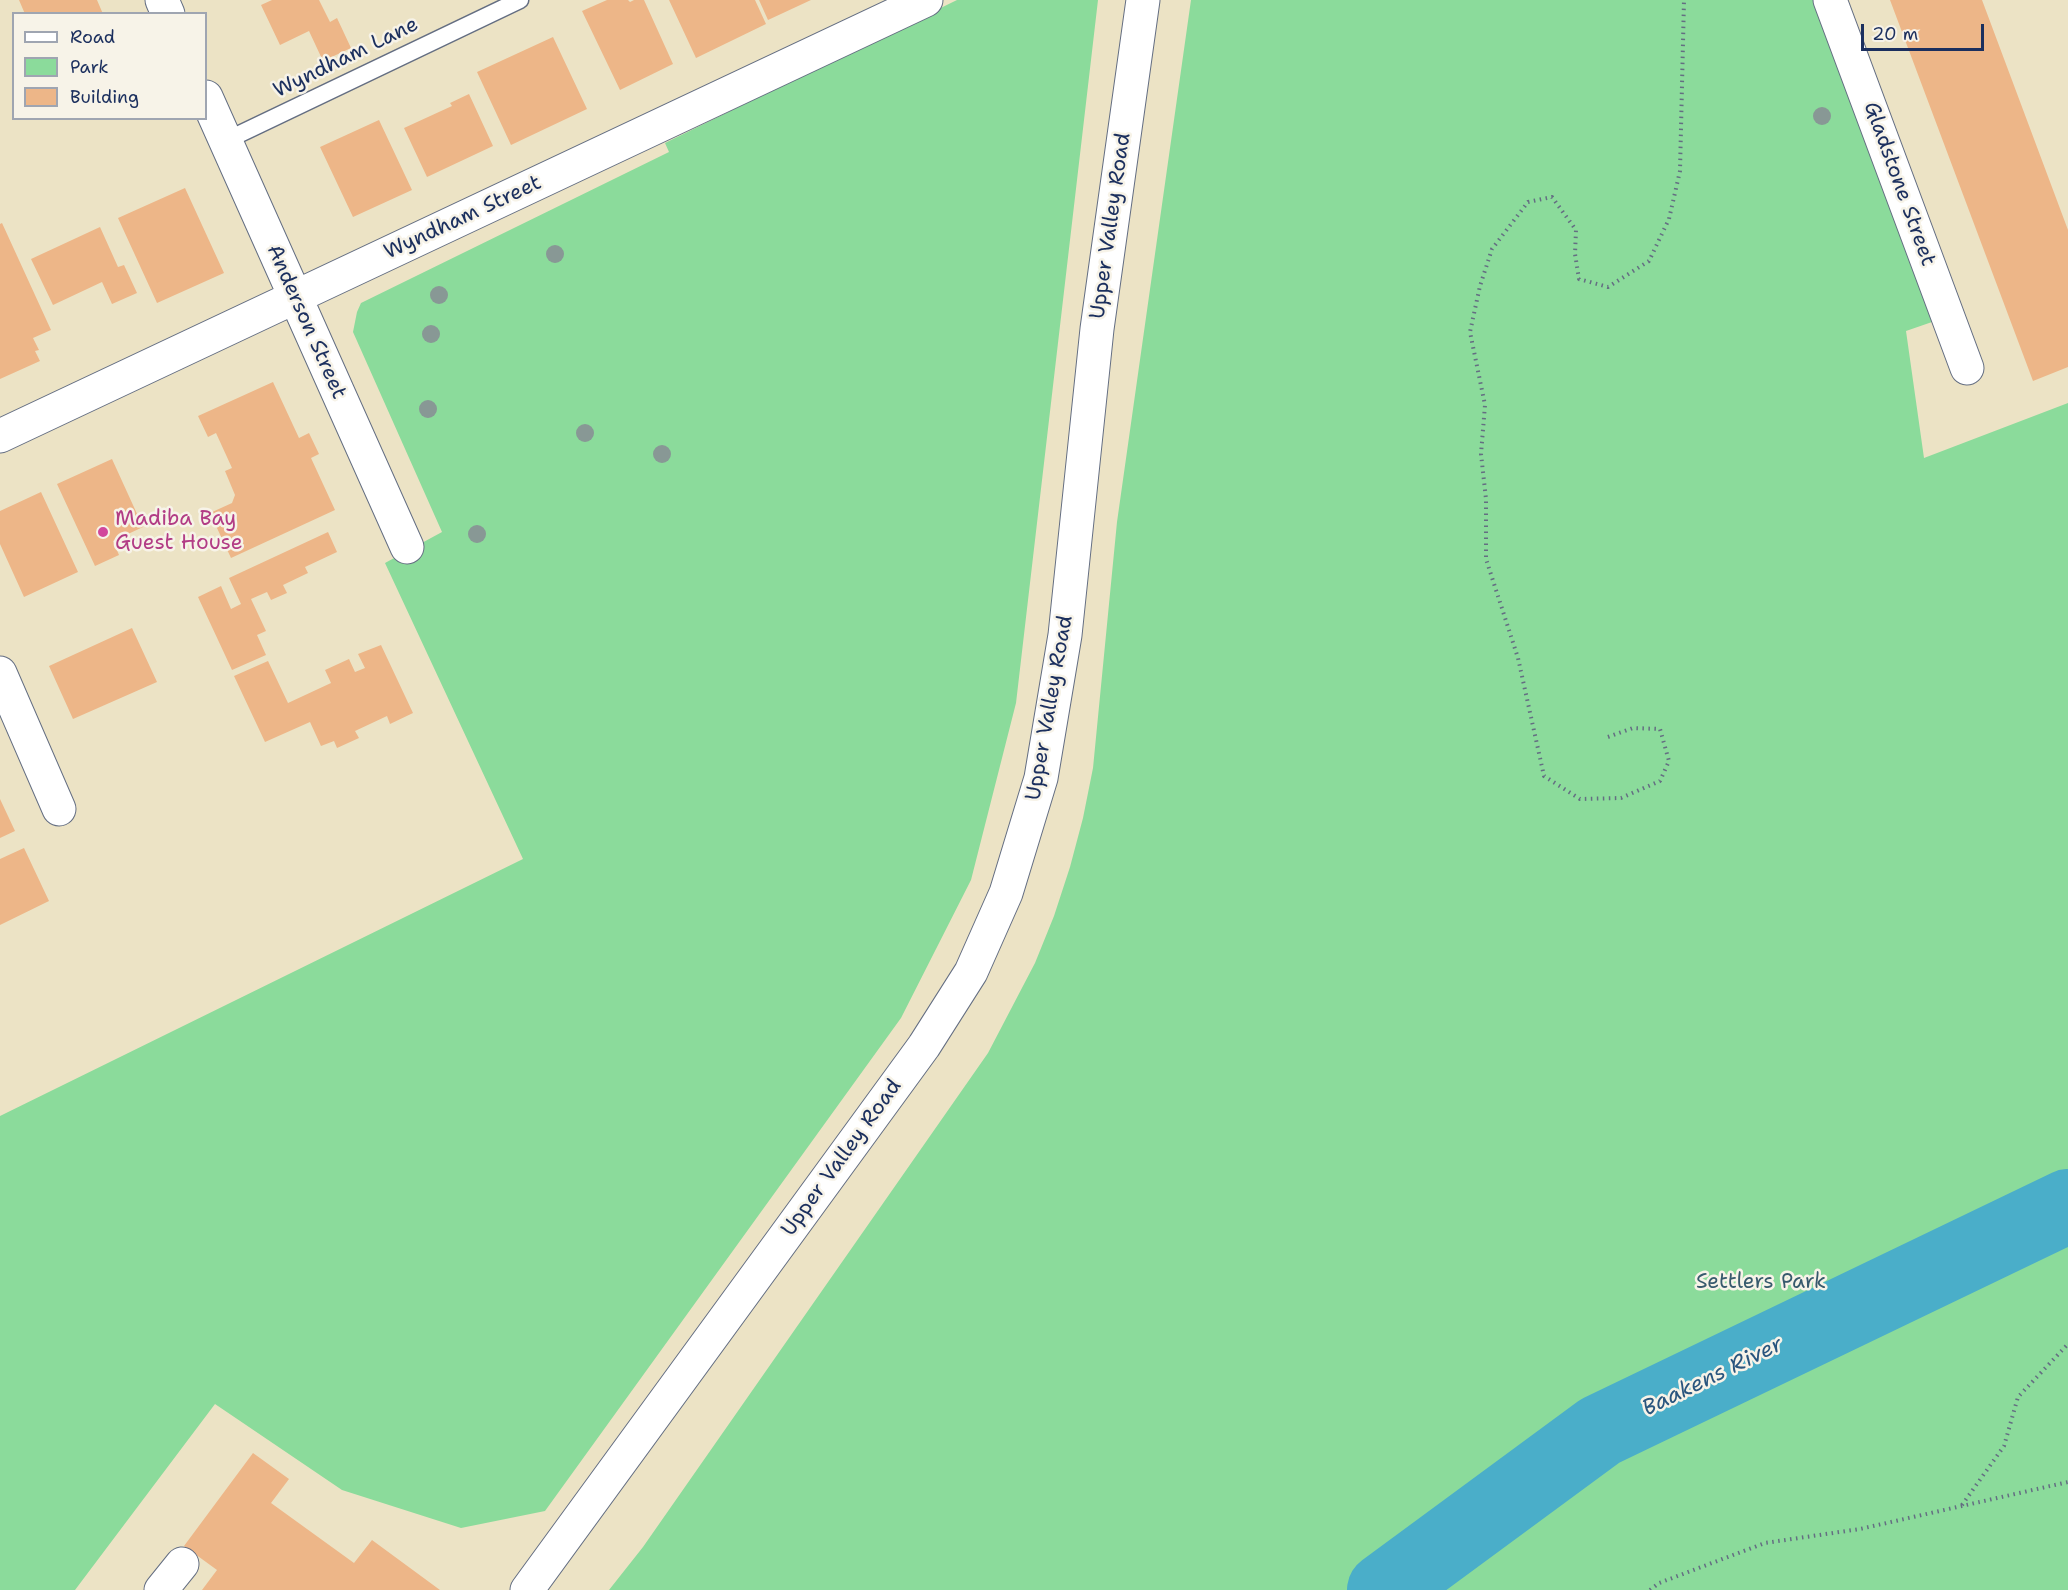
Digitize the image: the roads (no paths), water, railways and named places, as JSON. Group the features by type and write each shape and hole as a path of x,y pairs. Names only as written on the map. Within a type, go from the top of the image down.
{"street":[{"name":"Wyndham Street","path":"0,436 926,0"},
{"name":"Upper Valley Road","path":"527,1590 924,1046 971,972 1006,893 1041,778 1065,635 1096,329 1143,0"},
{"name":"Gladstone Street","path":"1830,0 1967,368"},
{"name":"Anderson Street","path":"207,99 407,548"},
{"path":"0,673 59,808"},
{"path":"161,1590 182,1564"}],"lane":[{"name":"Wyndham Lane","path":"225,141 520,0"}],"waterway":[{"name":"Baakens River","path":"1384,1590 1600,1431 2068,1206"}],"place":[{"name":"Madiba Bay Guest House","path":"103,532"}],"park label":[{"name":"Settlers Park","path":"1761,1283"}]}
